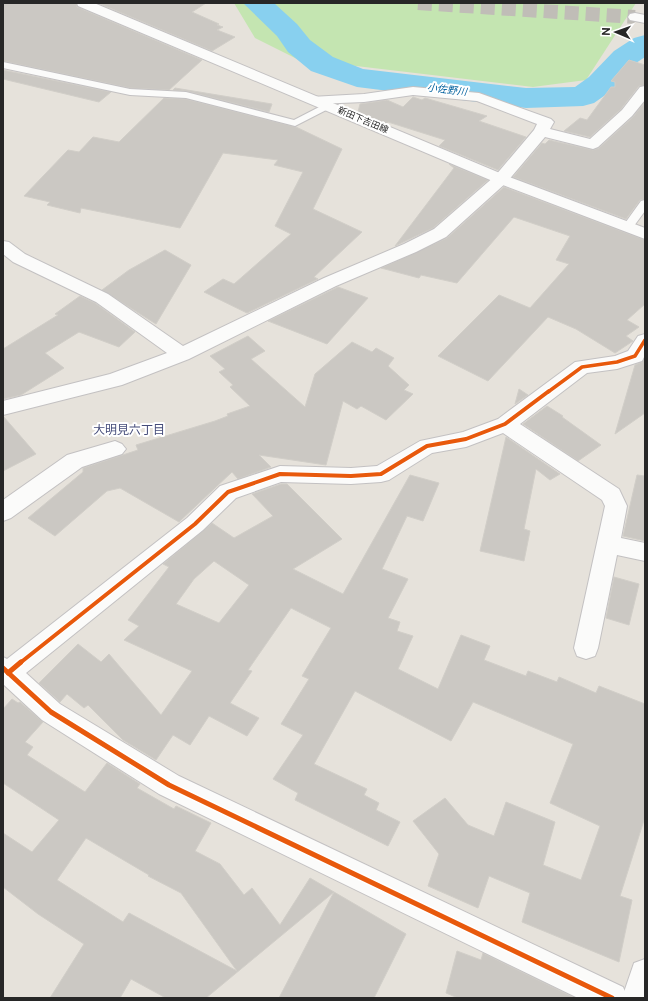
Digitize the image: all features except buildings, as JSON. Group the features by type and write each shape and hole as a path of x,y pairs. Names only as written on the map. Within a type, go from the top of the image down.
{"street":[{"name":"新田下吉田線","path":"83,3 501,179 645,234"},
{"path":"541,132 593,144 627,113 645,90"},
{"path":"3,408 115,380 182,354 330,282 410,248 440,233 501,179 541,132 546,122 479,97 413,91 323,103"},
{"path":"3,246 19,258 102,298 182,354"},
{"path":"612,998 169,785 51,712 6,671 195,524 228,492 280,474 351,476 381,474 427,446 466,439 505,424 582,367 617,362 635,356 645,340"},
{"path":"505,424 612,495 616,506 586,648"},
{"path":"3,512 75,461 115,449"},
{"path":"609,544 645,552"},
{"path":"638,998 645,974"}],"lane":[{"path":"3,65 130,92 186,95 295,123 323,103"},
{"path":"627,228 645,203"}],"green space":[{"path":"234,3 636,3 586,80 533,87 297,59 255,38"}],"waterway":[{"name":"小佐野川","path":"257,3 287,30 299,46 322,64 357,78 526,98 583,96 600,84 625,57 645,44"}],"tunnel":[{"path":"418,3 635,17"}],"cycle path":[{"path":"8,673 195,524 228,492 280,474 351,476 381,474 427,446 466,439 505,424 582,367 617,362 635,356 645,340"},
{"path":"3,668 51,712 169,785 612,998"}],"district":[{"name":"大明見六丁目","path":"129,430"}]}
